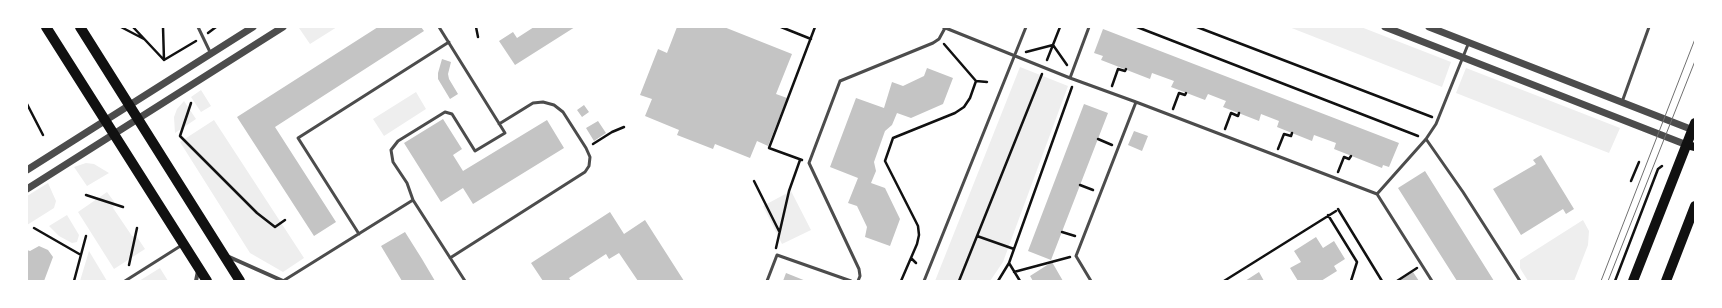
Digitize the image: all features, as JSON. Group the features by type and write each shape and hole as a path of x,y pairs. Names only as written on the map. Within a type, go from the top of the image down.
{"main road":[{"path":"46,27 207,281"},
{"path":"80,27 240,281"},
{"path":"1633,281 1691,146 1694,128"},
{"path":"1666,281 1695,206"}],"street":[{"path":"27,170 253,27"},
{"path":"27,189 283,27"},
{"path":"1385,27 1691,146"},
{"path":"1429,27 1622,102 1694,128"},
{"path":"223,254 283,281"},
{"path":"196,281 199,269"}],"lane":[{"path":"198,27 211,54"},
{"path":"439,27 504,132 475,151 452,114 445,112 398,141 391,150 394,162 407,183 413,200 465,281"},
{"path":"858,281 860,276 859,269 809,163 840,81 933,44 939,39 944,27 1044,68 1377,194 1432,281"},
{"path":"924,281 1026,27"},
{"path":"1070,78 1089,27"},
{"path":"1622,102 1649,28 1644,27"},
{"path":"359,234 298,138 449,42"},
{"path":"1377,194 1426,139 1438,119 1469,42"},
{"path":"450,258 585,172 589,166 590,157 586,148 563,112 554,104 543,102 533,103 499,124"},
{"path":"1091,281 1076,256 1136,102"},
{"path":"1426,139 1463,192 1520,281"},
{"path":"283,281 413,200"},
{"path":"125,281 183,244"},
{"path":"767,281 777,255 851,281"}],"path":[{"path":"121,27 146,40"},
{"path":"133,27 164,60"},
{"path":"163,27 164,60"},
{"path":"476,27 478,37"},
{"path":"780,27 811,39"},
{"path":"809,163 770,148 815,27"},
{"path":"959,281 1060,27"},
{"path":"1137,27 1426,139"},
{"path":"1197,27 1438,119"},
{"path":"164,60 203,37"},
{"path":"939,39 976,81 987,82"},
{"path":"1014,55 1053,45"},
{"path":"998,281 1009,263 1072,86 1068,66 1053,45"},
{"path":"1110,92 1118,69 1125,71 1126,69"},
{"path":"901,281 918,239 918,226 885,160 893,138 955,113 964,107 970,98 976,81"},
{"path":"1170,115 1179,93 1185,95 1186,93"},
{"path":"191,103 180,136 256,213 275,227 285,220"},
{"path":"27,104 43,135"},
{"path":"1223,135 1231,113 1238,116 1239,113"},
{"path":"586,148 612,132 624,128"},
{"path":"1275,155 1284,134 1291,136 1292,133"},
{"path":"1098,139 1118,148"},
{"path":"1336,178 1344,157 1349,159 1351,156"},
{"path":"774,254 789,191 801,160"},
{"path":"1631,181 1639,162"},
{"path":"1615,281 1658,169 1662,166"},
{"path":"754,181 780,231"},
{"path":"1080,185 1101,192"},
{"path":"86,195 123,207"},
{"path":"1224,281 1337,210 1382,281"},
{"path":"1328,215 1357,262 1351,281"},
{"path":"34,228 81,255"},
{"path":"129,265 136,228"},
{"path":"1062,232 1082,239"},
{"path":"74,281 86,236"},
{"path":"977,236 1014,249"},
{"path":"1014,272 1076,256"},
{"path":"911,258 916,263"},
{"path":"1009,263 1020,281"},
{"path":"1397,281 1422,265"}],"shaded area":[{"path":"337,27 310,44 299,28"},
{"path":"1289,27 1361,27 1451,62 1442,87"},
{"path":"1020,67 1068,86 1003,262 990,281 935,281"},
{"path":"1466,68 1620,128 1609,153 1456,93"},
{"path":"201,90 211,106 201,112 191,97"},
{"path":"416,92 426,109 384,136 373,119"},
{"path":"184,101 196,119 175,133 174,117 177,109"},
{"path":"214,120 304,258 283,272 250,253 180,142"},
{"path":"86,163 94,164 109,173 87,186 74,167"},
{"path":"48,183 56,201 54,208 27,225 27,196"},
{"path":"791,191 811,230 782,244 763,206"},
{"path":"107,192 115,203 113,208 132,236 137,237 145,249 114,269 78,212"},
{"path":"67,215 79,235 77,242 72,243 59,236 49,226"},
{"path":"1583,220 1589,231 1588,245 1574,281 1528,281 1520,268 1520,260"},
{"path":"89,251 107,281 80,281"},
{"path":"160,268 168,281 139,281"}],"building":[{"path":"378,27 421,27 424,31 275,127 336,222 314,236 237,117"},
{"path":"534,27 575,27 515,65 499,41 513,32 517,38"},
{"path":"677,27 724,27 792,54 776,94 787,98 768,146 757,141 750,158 715,144 713,149 677,135 679,130 645,116 652,99 640,95 658,49 667,53"},
{"path":"1103,29 1399,143 1389,167 1383,165 1382,168 1334,149 1336,143 1314,135 1312,141 1277,127 1279,121 1261,114 1259,121 1223,107 1226,101 1208,94 1205,100 1171,87 1174,81 1152,73 1150,79 1101,60 1103,56 1094,53"},
{"path":"442,59 451,62 448,74 449,79 458,94 450,99 438,79"},
{"path":"927,68 953,78 943,104 911,118 897,113 892,125 885,131 874,162 876,171 871,183 885,188 900,219 890,246 865,237 867,227 857,206 848,203 858,178 830,167 856,98 884,108 892,82 903,86 924,76"},
{"path":"1084,104 1108,113 1051,260 1028,251"},
{"path":"584,105 589,112 582,117 577,110"},
{"path":"443,119 462,149 453,155 463,171 547,120 564,148 473,204 463,188 441,202 404,143"},
{"path":"598,121 606,133 594,141 586,128"},
{"path":"1134,131 1148,136 1142,151 1128,145"},
{"path":"1541,155 1574,209 1566,214 1563,209 1521,235 1493,189 1536,164 1533,160"},
{"path":"1425,171 1494,281 1457,281 1398,188"},
{"path":"610,212 624,234 645,220 684,281 638,281 619,253 609,259 606,254 569,278 571,281 543,281 531,263"},
{"path":"405,232 435,281 402,281 381,246"},
{"path":"1316,237 1323,248 1334,241 1345,259 1334,266 1337,271 1321,281 1298,281 1290,268 1301,262 1294,251"},
{"path":"39,246 48,250 53,257 44,281 27,281 27,250 30,251"},
{"path":"1052,262 1063,281 1033,281 1030,276"},
{"path":"1259,272 1264,281 1245,281"},
{"path":"1413,272 1419,281 1399,281"},
{"path":"786,273 806,281 783,281"}],"tram line":[{"path":"1601,281 1695,39"},
{"path":"1608,281 1695,61"}]}
